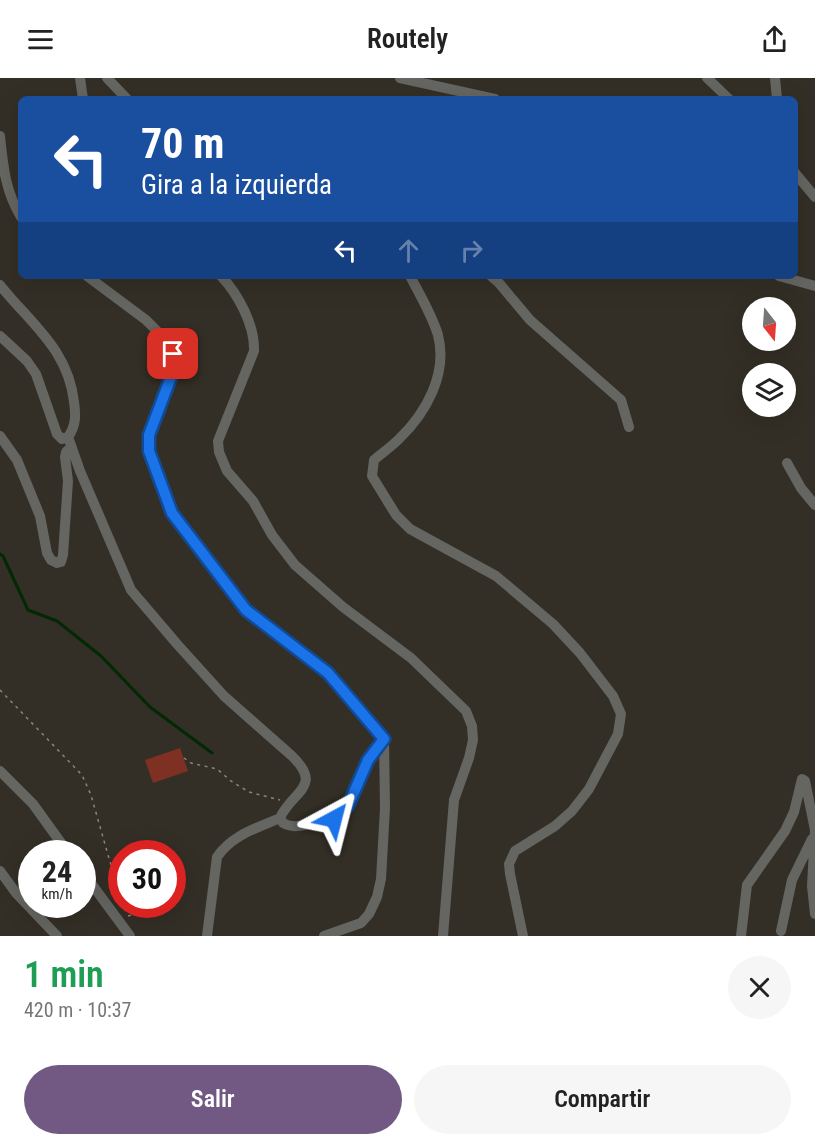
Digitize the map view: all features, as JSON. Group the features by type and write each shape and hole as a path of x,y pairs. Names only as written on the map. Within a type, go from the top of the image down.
{"street":[{"path":"80,78 83,96"},
{"path":"107,78 124,96"},
{"path":"400,78 481,96"},
{"path":"707,78 726,96"},
{"path":"775,78 777,96"},
{"path":"0,136 6,183 18,212"},
{"path":"798,177 815,197"},
{"path":"91,279 147,320 162,336 173,354 174,369 149,435 149,451 172,513 246,610 328,673 384,739 386,808 381,879 377,897 369,914 361,923 324,936"},
{"path":"223,279 245,315 255,340 254,351 219,441 221,460 227,471 253,501 272,535 295,565 343,608 411,658 466,711 470,718 474,732 473,740 454,800 444,936"},
{"path":"411,279 438,335 441,352 440,367 426,405 398,440 374,460 372,476 402,523 496,576 553,624 580,653 613,696 621,714 618,734 589,789 572,811 555,826 519,848 510,858 508,864 522,936"},
{"path":"494,279 530,320 621,400 629,427"},
{"path":"790,279 815,286"},
{"path":"0,285 46,336 64,364 71,383 76,417 65,457 68,481 61,562 51,560 47,554 40,516 17,460 0,436"},
{"path":"0,336 31,368 44,395 57,434 70,442"},
{"path":"70,442 80,471 131,590 224,696 300,764 306,773 306,783 300,794 280,818 237,837 224,846 217,856 207,936"},
{"path":"787,464 801,488 815,505"},
{"path":"280,818 290,827 334,819 348,806 368,760 384,739"},
{"path":"0,771 33,804 59,840"},
{"path":"741,936 747,885 785,831 794,812 802,779 805,781 814,822 812,886 815,914"},
{"path":"809,807 815,793"},
{"path":"781,931 792,880 814,838"},
{"path":"0,871 16,893 57,936"},
{"path":"96,890 108,906"},
{"path":"117,918 130,936"}],"path":[{"path":"0,690 82,775 91,795 108,855"},
{"path":"184,758 191,763 217,769 249,792 280,800 287,807"}],"shaded area":[{"path":"180,748 188,771 153,783 145,760"}],"waterway":[{"path":"0,554 28,610 57,621 101,656 150,707 212,753"}],"route":[{"path":"173,354 174,369 149,435 149,451 172,513 246,610 328,673 384,739 368,760 348,806 334,819"}]}
